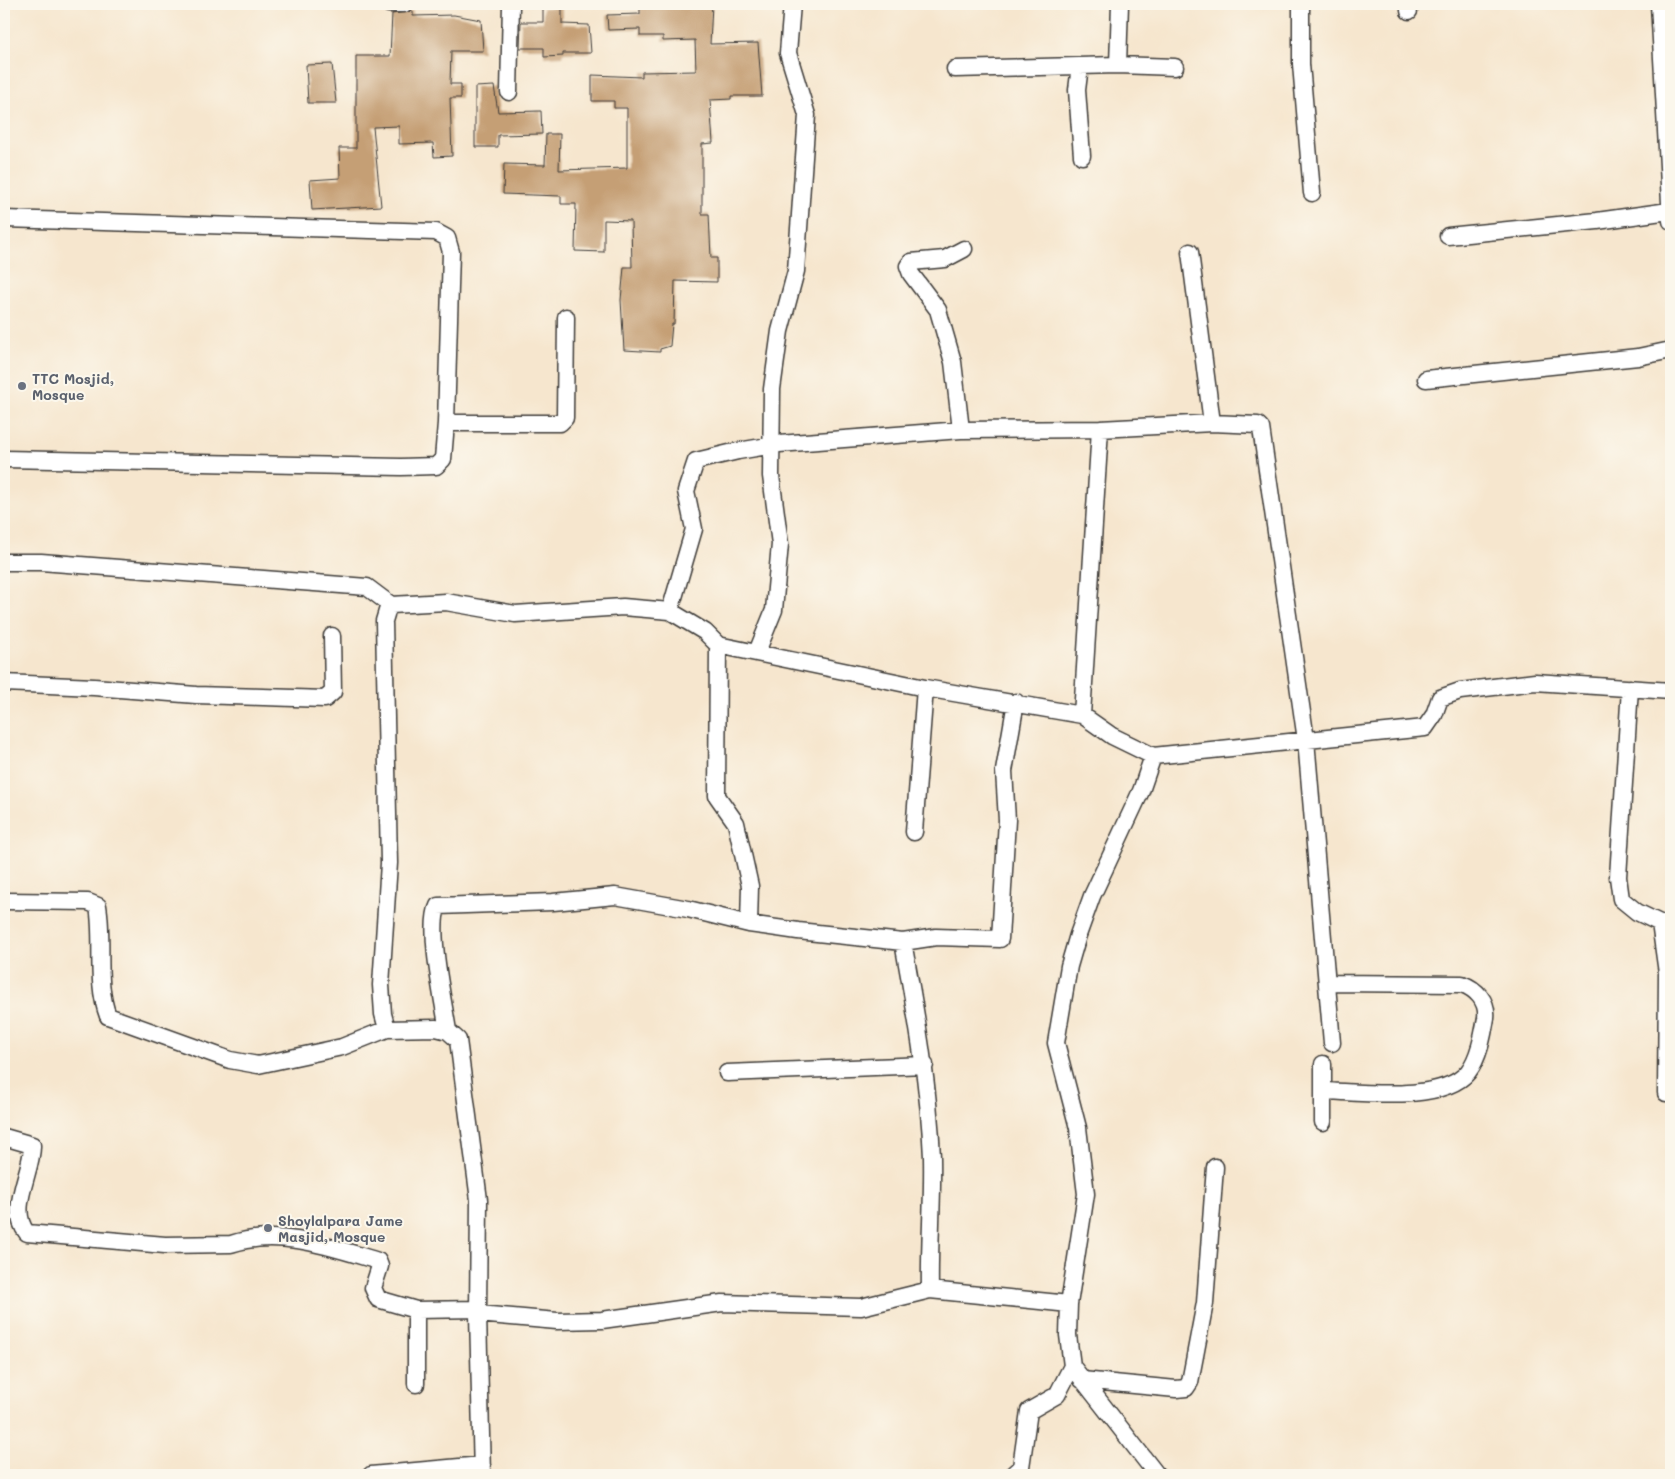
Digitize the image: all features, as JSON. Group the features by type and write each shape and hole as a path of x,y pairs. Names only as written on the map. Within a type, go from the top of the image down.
{"street":[{"path":"389,4 404,4"},
{"path":"509,92 510,4"},
{"path":"757,652 774,610 780,544 772,476 772,389 780,331 796,271 807,115 788,53 792,4"},
{"path":"1118,65 1120,4"},
{"path":"1301,4 1301,64 1312,193"},
{"path":"1448,236 1597,221 1670,216 1658,4"},
{"path":"955,69 1118,65 1175,67"},
{"path":"1080,66 1077,90 1082,156"},
{"path":"4,219 436,232 447,238 451,252 446,423 443,459 436,466 401,467 4,459"},
{"path":"961,430 952,362 938,310 911,274 908,266 911,262 945,259 964,249"},
{"path":"1190,252 1212,423"},
{"path":"446,423 560,423 565,418 566,317"},
{"path":"1426,379 1638,357 1671,350"},
{"path":"670,611 694,528 686,491 696,461 772,445 961,430 1100,429 1212,423 1254,423 1260,428 1306,740 1332,1043"},
{"path":"1082,715 1100,429"},
{"path":"4,562 41,562 367,587 391,606 446,602 516,614 622,607 670,611 706,632 718,645 924,688 1016,702 1082,715 1112,736 1153,756 1425,728 1434,715 1440,698 1446,694 1460,691 1535,682 1671,691"},
{"path":"387,1029 383,1014 381,985 389,863 384,621 387,611 391,606"},
{"path":"4,684 94,687 196,696 325,699 333,692 332,636"},
{"path":"718,645 717,796 736,823 750,886 749,924"},
{"path":"914,832 924,688"},
{"path":"1630,688 1618,877 1621,899 1637,912 1660,923 1667,973 1666,1093"},
{"path":"448,1031 435,941 434,914 438,906 554,902 615,896 688,909 749,924 903,942 936,938 1000,939 1007,820 1004,771 1016,702"},
{"path":"1153,756 1141,791 1092,896 1078,935 1069,966 1056,1043 1078,1128 1086,1194 1069,1304 1068,1335 1072,1366 1157,1475"},
{"path":"4,901 88,902 98,906 101,924 103,1001 108,1016 230,1060 258,1065 342,1047 387,1029 436,1028 448,1031 458,1040 479,1200 478,1312 482,1470 371,1475"},
{"path":"903,942 925,1065 926,1101 932,1157 930,1290"},
{"path":"1323,1091 1414,1094 1444,1087 1467,1072 1483,1039 1487,1012 1482,998 1472,987 1462,984 1328,983"},
{"path":"1323,1064 1323,1122"},
{"path":"727,1072 925,1065"},
{"path":"4,1137 32,1145 32,1153 21,1193 21,1226 27,1233 165,1245 231,1244 240,1241 277,1239 312,1242 378,1262 380,1266 373,1288 378,1300 416,1310 478,1312 557,1321 602,1320 722,1303 861,1308 930,1290 1069,1304"},
{"path":"1082,1380 1176,1389 1186,1388 1190,1382 1205,1303 1215,1167"},
{"path":"416,1310 416,1384"},
{"path":"1012,1475 1020,1467 1029,1411 1057,1395 1072,1366"}],"building":[{"path":"712,4 710,44 758,43 762,96 731,96 731,99 710,100 713,143 702,144 702,214 709,214 711,258 717,258 717,282 675,281 674,324 672,324 670,346 660,349 660,352 624,350 621,300 624,267 632,267 631,221 604,220 604,252 575,251 576,204 561,204 561,196 503,194 504,164 545,165 546,134 560,134 559,170 627,168 627,108 614,108 614,101 592,101 592,75 642,77 642,72 696,71 695,40 663,41 663,36 640,36 640,29 608,30 607,15 640,14 640,6"},
{"path":"562,7 562,24 589,25 591,53 563,53 563,56 544,57 544,48 520,48 521,22 543,22 543,8"},
{"path":"413,11 413,16 454,15 481,20 483,51 451,51 450,84 461,84 461,98 450,98 452,156 434,157 433,143 399,144 399,126 373,127 381,206 312,210 310,180 340,178 339,148 356,148 356,56 390,56 392,14"},
{"path":"332,64 336,103 308,103 306,65"},
{"path":"494,86 498,112 541,111 542,134 498,135 498,147 475,147 475,87"}],"place":[{"name":"TTC Mosjid, Mosque","path":"22,386"},
{"name":"Shoylalpara Jame Masjid, Mosque","path":"268,1228"}]}
